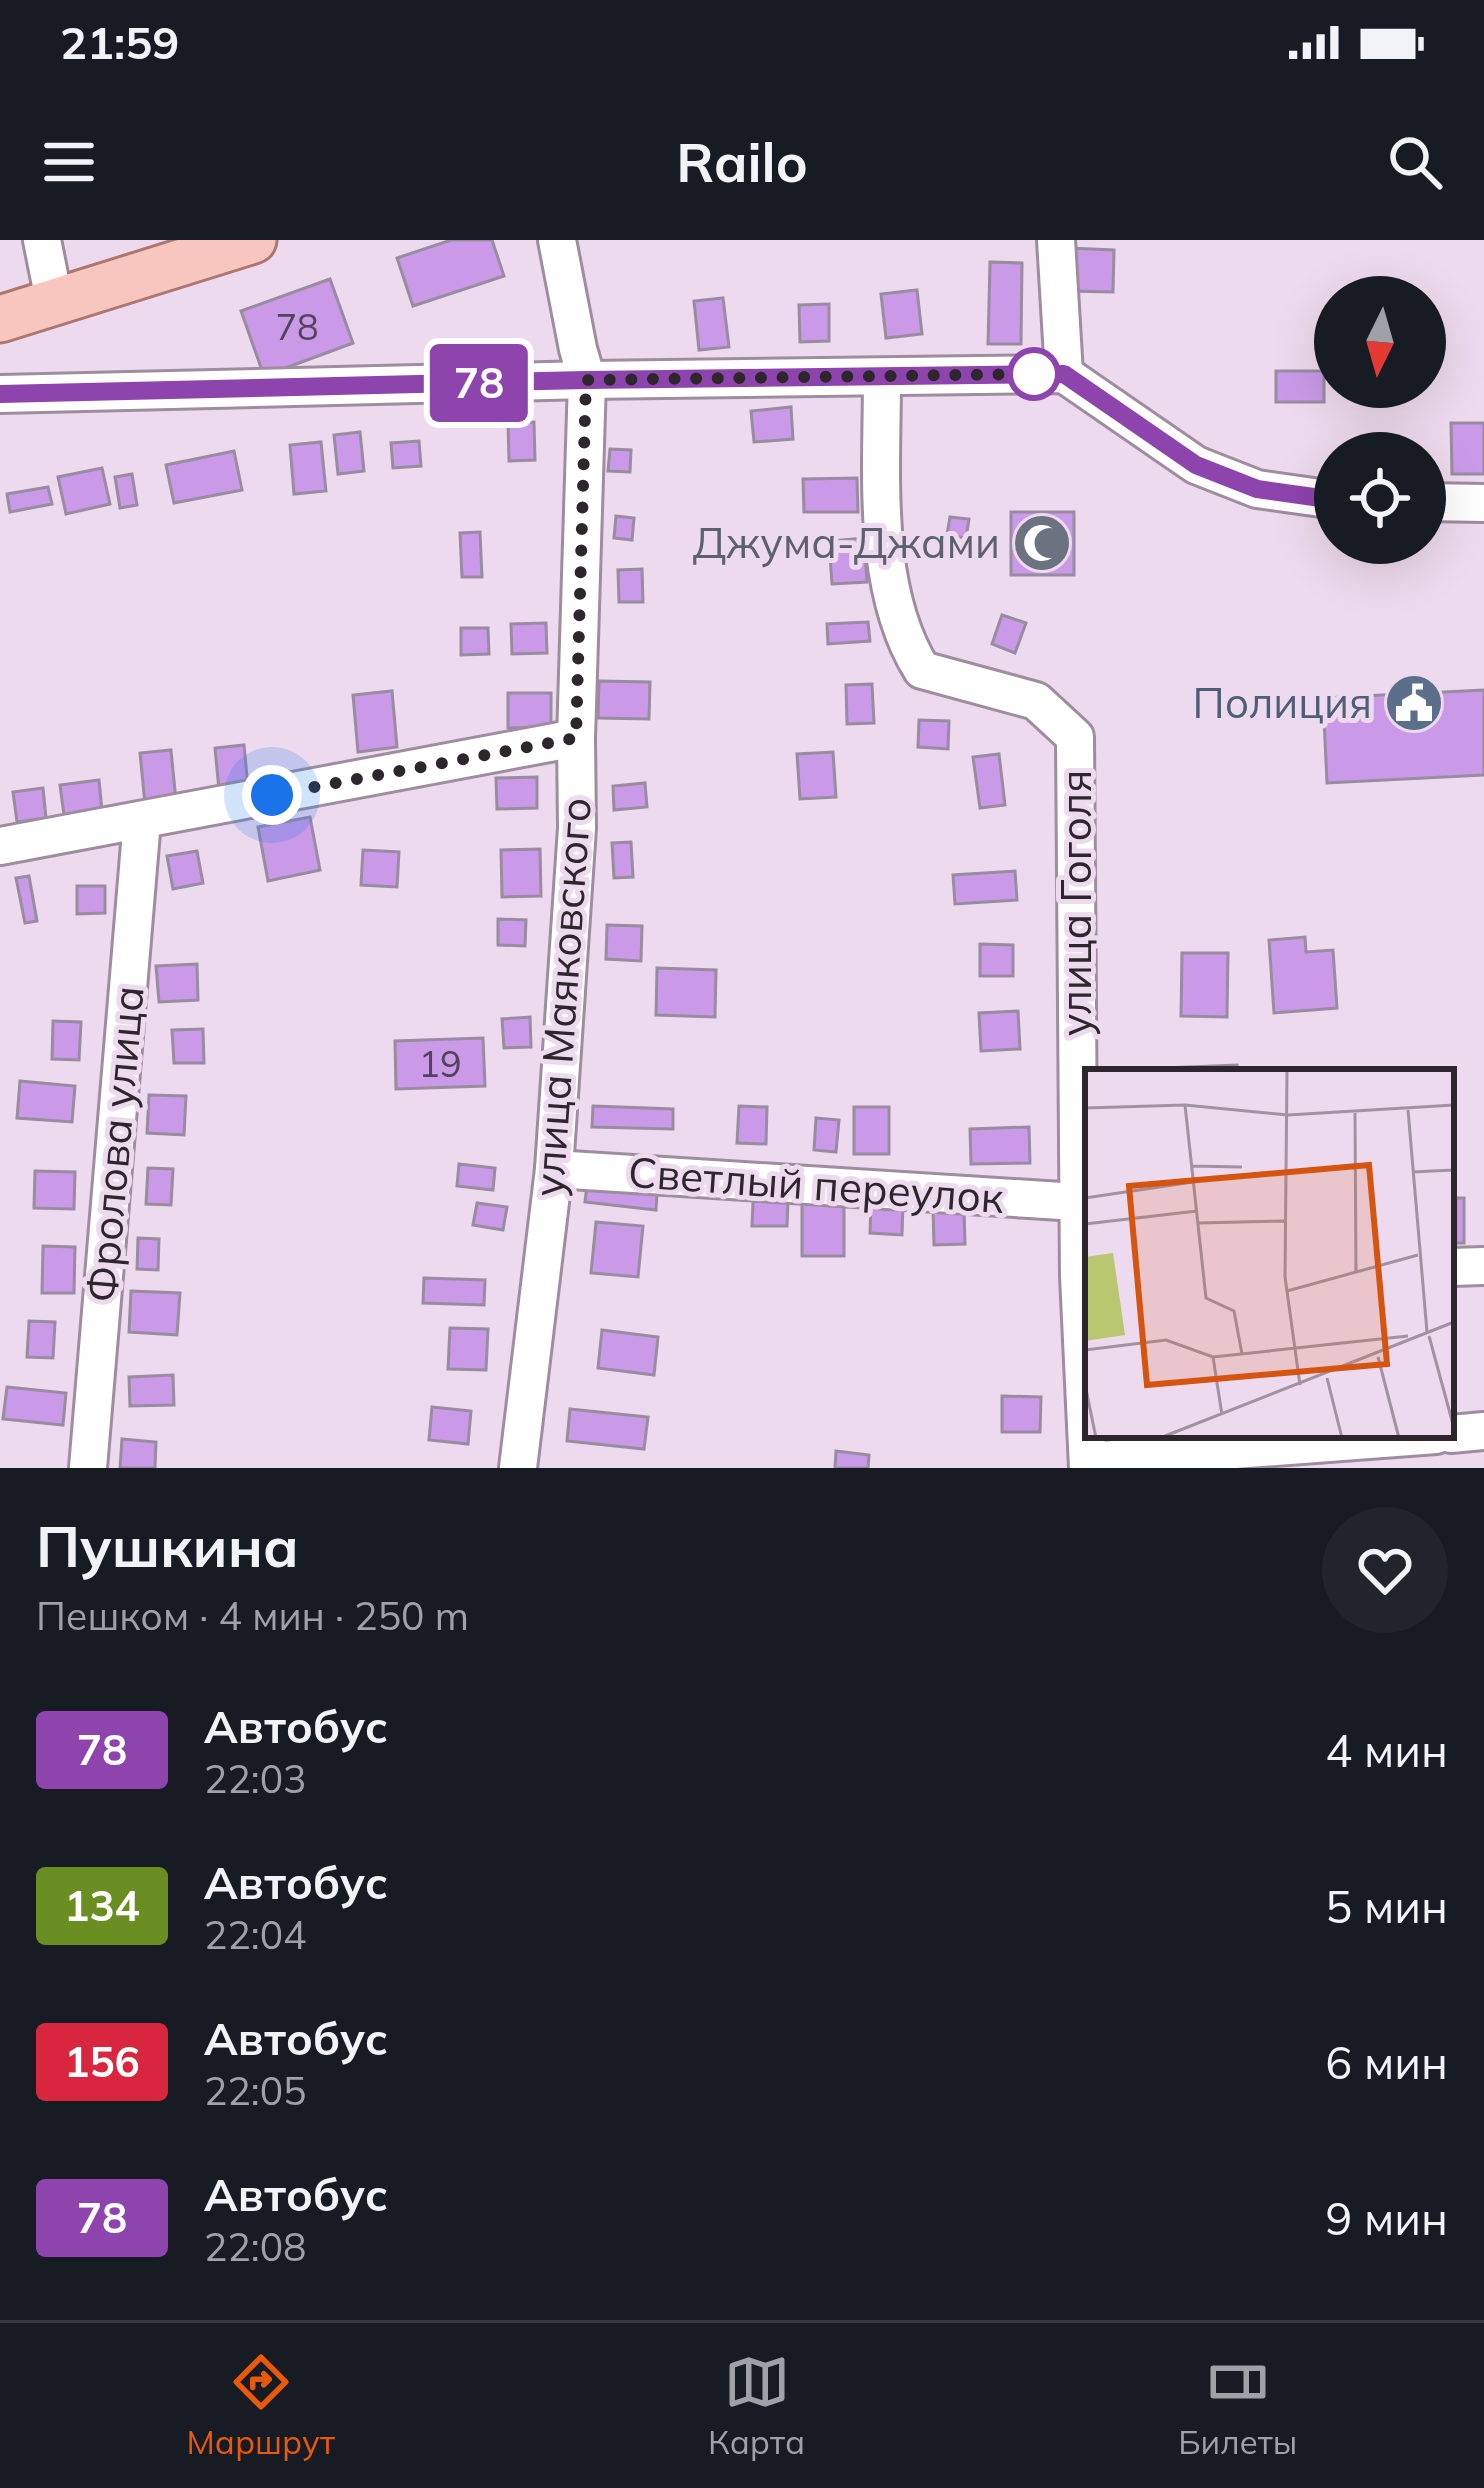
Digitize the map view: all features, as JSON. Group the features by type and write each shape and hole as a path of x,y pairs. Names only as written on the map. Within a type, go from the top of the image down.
{"main road":[{"path":"0,319 194,240"},
{"path":"0,300 53,294 253,240"}],"street":[{"path":"42,240 53,294"},
{"name":"улица Маяковского","path":"518,1468 554,1168 577,827 586,380 557,240"},
{"path":"1056,240 1064,374"},
{"path":"0,394 1064,374 1196,465 1257,489 1314,497"},
{"name":"улица Гоголя","path":"882,378 881,492 890,598 907,647 922,670 1036,701 1075,737 1077,1202 1085,1351"},
{"path":"1446,502 1484,503"},
{"path":"0,846 576,738"},
{"name":"Фролова улица","path":"88,1468 142,820"},
{"name":"Светлый переулок","path":"554,1168 1077,1202"},
{"path":"1454,1267 1484,1266"},
{"path":"1454,1434 1484,1432"},
{"path":"1088,1464 1400,1438"}],"building":[{"path":"451,240 492,240 504,276 413,306 397,258"},
{"path":"1068,248 1114,250 1113,292 1066,291"},
{"path":"990,262 1022,263 1021,344 988,344"},
{"path":"330,279 353,343 264,376 241,311"},
{"path":"917,290 922,334 886,338 881,294"},
{"path":"723,298 729,347 699,350 694,301"},
{"path":"829,304 829,341 800,342 799,305"},
{"path":"1276,371 1314,371 1314,402 1276,402"},
{"path":"791,407 793,439 754,442 751,411"},
{"path":"534,422 535,460 509,461 508,423"},
{"path":"1451,423 1484,423 1484,474 1452,474"},
{"path":"360,432 364,471 338,474 334,435"},
{"path":"419,441 421,466 393,468 391,443"},
{"path":"321,442 326,491 294,494 290,445"},
{"path":"610,449 631,450 630,472 608,471"},
{"path":"234,451 242,490 174,503 166,465"},
{"path":"102,468 110,504 66,514 58,477"},
{"path":"132,474 137,505 120,508 115,477"},
{"path":"857,478 858,512 804,512 803,479"},
{"path":"48,487 52,504 10,512 7,494"},
{"name":"Джума-Джами","path":"1011,512 1074,512 1074,575 1011,575"},
{"path":"616,516 634,518 632,540 614,538"},
{"path":"950,517 969,519 966,538 947,535"},
{"path":"480,532 482,577 462,577 460,533"},
{"path":"864,538 867,582 832,584 829,541"},
{"path":"642,569 643,602 619,602 618,570"},
{"path":"1002,615 1026,623 1015,653 992,644"},
{"path":"868,622 870,641 828,644 827,624"},
{"path":"546,623 547,653 512,654 511,624"},
{"path":"461,628 488,628 489,654 461,655"},
{"path":"599,681 650,682 649,719 598,718"},
{"path":"872,684 874,723 847,724 846,685"},
{"path":"1484,690 1484,775 1327,783 1323,698"},
{"path":"392,691 397,747 358,752 353,695"},
{"path":"508,693 551,693 551,727 508,728"},
{"path":"919,720 949,721 948,749 918,747"},
{"path":"244,745 248,787 219,790 215,748"},
{"path":"171,750 176,801 145,804 140,753"},
{"path":"833,752 836,797 800,799 797,754"},
{"path":"999,754 1005,805 980,808 973,757"},
{"path":"537,777 537,808 497,809 496,778"},
{"path":"99,780 102,811 64,815 60,785"},
{"path":"645,783 647,807 614,810 613,786"},
{"path":"43,788 46,818 17,822 13,792"},
{"path":"310,817 320,870 268,881 258,827"},
{"path":"631,842 633,877 614,878 612,843"},
{"path":"540,849 541,896 502,897 501,850"},
{"path":"363,850 399,852 397,887 361,885"},
{"path":"197,851 203,883 173,889 167,856"},
{"path":"1015,871 1017,900 955,904 953,875"},
{"path":"29,876 37,921 25,923 16,878"},
{"path":"77,886 105,886 105,913 77,914"},
{"path":"498,919 526,920 525,946 498,945"},
{"path":"607,925 642,926 641,961 606,959"},
{"path":"1305,937 1306,952 1333,950 1337,1008 1274,1013 1269,940"},
{"path":"980,944 1013,945 1013,976 980,976"},
{"path":"1182,953 1228,953 1227,1017 1181,1016"},
{"path":"197,964 198,1000 159,1002 156,966"},
{"path":"657,968 716,970 715,1017 656,1015"},
{"path":"1018,1011 1020,1049 981,1051 979,1013"},
{"path":"530,1017 531,1047 504,1048 502,1019"},
{"path":"53,1021 81,1022 79,1060 52,1059"},
{"path":"203,1029 204,1063 174,1063 172,1030"},
{"path":"483,1038 485,1086 396,1089 395,1041"},
{"path":"1237,1065 1237,1069 1139,1069"},
{"path":"20,1081 75,1086 72,1122 17,1118"},
{"path":"149,1095 186,1096 184,1135 147,1133"},
{"path":"593,1106 673,1109 673,1129 592,1127"},
{"path":"739,1106 767,1107 766,1144 737,1143"},
{"path":"854,1107 889,1107 889,1154 854,1154"},
{"path":"816,1118 839,1120 836,1152 814,1150"},
{"path":"1029,1127 1030,1163 971,1164 970,1129"},
{"path":"459,1164 495,1168 493,1190 457,1186"},
{"path":"148,1168 173,1169 171,1205 146,1204"},
{"path":"35,1171 75,1172 74,1209 34,1208"},
{"path":"587,1185 657,1193 656,1210 585,1202"},
{"path":"802,1196 844,1196 844,1256 802,1256"},
{"path":"1454,1198 1464,1198 1464,1243 1454,1243"},
{"path":"753,1201 788,1202 787,1226 752,1226"},
{"path":"871,1201 903,1203 902,1235 870,1233"},
{"path":"477,1203 507,1207 503,1230 473,1225"},
{"path":"964,1208 965,1244 934,1245 933,1210"},
{"path":"596,1222 643,1226 638,1277 591,1273"},
{"path":"138,1238 159,1239 158,1270 137,1269"},
{"path":"43,1246 75,1247 74,1293 42,1293"},
{"path":"424,1278 485,1280 484,1305 423,1303"},
{"path":"131,1291 180,1293 177,1335 129,1332"},
{"path":"29,1321 55,1322 53,1358 27,1357"},
{"path":"450,1328 488,1329 486,1370 448,1369"},
{"path":"602,1330 658,1337 654,1375 598,1368"},
{"path":"173,1375 174,1405 130,1406 129,1377"},
{"path":"7,1387 66,1393 63,1425 3,1419"},
{"path":"1002,1396 1041,1397 1040,1432 1002,1432"},
{"path":"432,1407 471,1411 468,1444 429,1440"},
{"path":"570,1409 648,1417 644,1449 567,1441"},
{"path":"122,1439 156,1442 155,1468 120,1468"},
{"path":"836,1451 869,1455 868,1468 835,1468"}],"bus line":[{"name":"78","path":"0,394 1064,374 1196,465 1257,489 1314,497"}],"place":[{"name":"Джума-Джами","path":"1042,543"},
{"name":"Полиция","path":"1414,703"}],"route":[{"path":"272,795 576,738 586,380 1034,374"}]}
